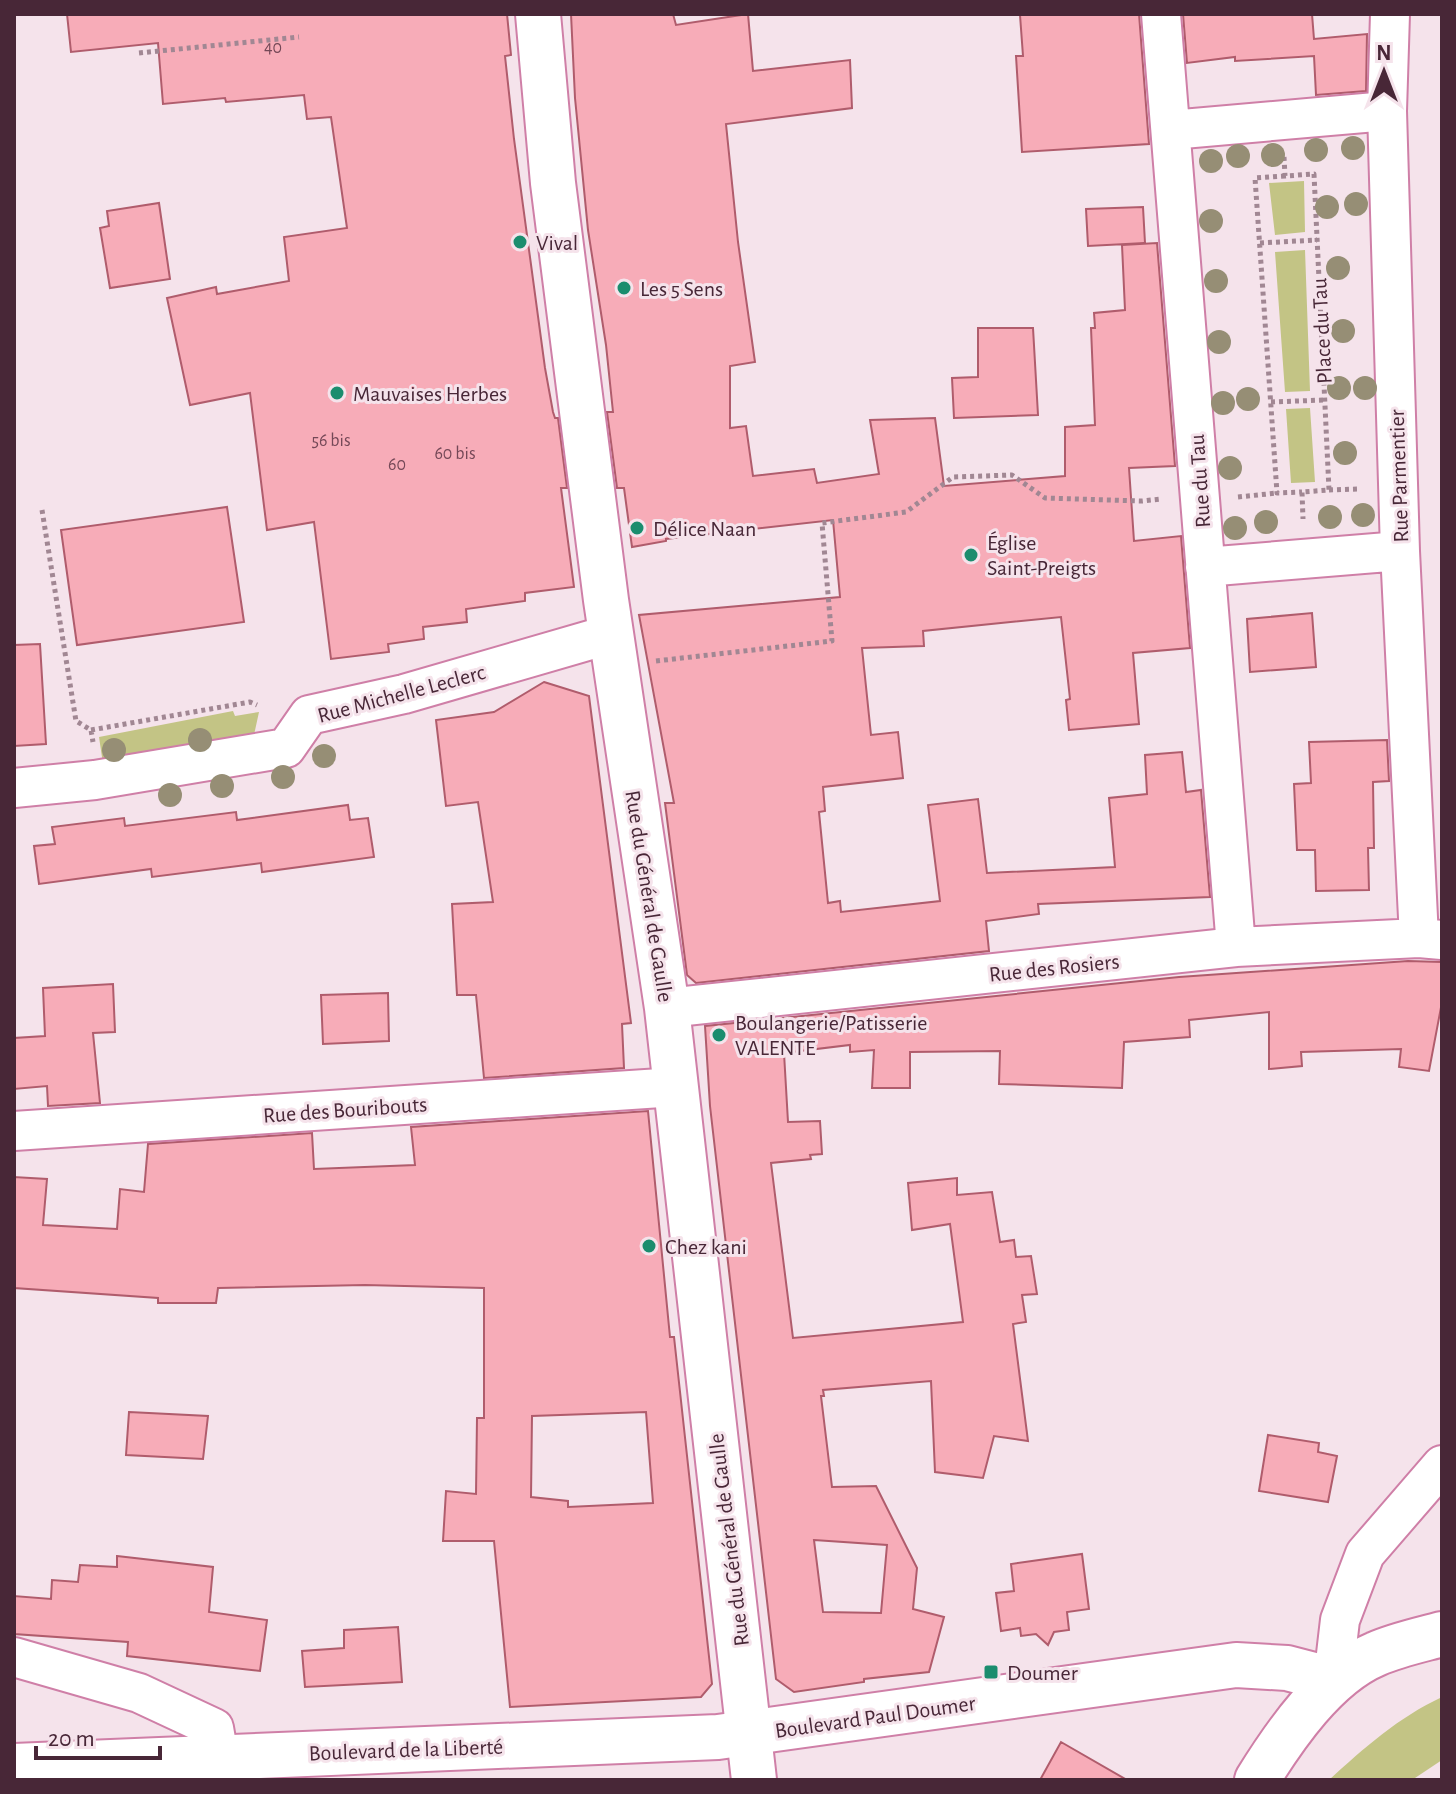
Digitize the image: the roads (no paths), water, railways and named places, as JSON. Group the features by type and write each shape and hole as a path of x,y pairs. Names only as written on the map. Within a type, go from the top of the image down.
{"main road":[{"name":"Rue du Général de Gaulle","path":"538,14 553,183 613,649 667,1008 754,1780"},
{"path":"1257,1780 1333,1680 1375,1654 1442,1634"},
{"name":"Boulevard Paul Doumer","path":"749,1733 1236,1665 1287,1668 1333,1680"},
{"name":"Boulevard de la Liberté","path":"14,1766 219,1757 448,1764 749,1733"}],"street":[{"name":"Rue du Tau","path":"1161,14 1236,947"},
{"name":"Rue Parmentier","path":"1390,14 1387,111 1400,551 1430,939"},
{"path":"1171,130 1387,111"},
{"path":"1205,567 1400,551"},
{"name":"Rue Michelle Leclerc","path":"14,788 95,780 286,748 309,715 613,649"},
{"name":"Rue des Rosiers","path":"667,1008 1236,947 1430,939"},
{"name":"Rue des Bouribouts","path":"14,1131 676,1087"},
{"path":"1333,1680 1340,1620 1365,1554 1442,1465"},
{"path":"14,1657 139,1693 214,1728 219,1757"}],"place":[{"name":"Vival","path":"520,242"},
{"name":"Les 5 Sens","path":"624,288"},
{"name":"Mauvaises Herbes","path":"337,393"},
{"name":"Délice Naan","path":"637,528"},
{"name":"Église Saint-Preigts","path":"971,555"},
{"name":"Boulangerie/Patisserie VALENTE","path":"719,1035"},
{"name":"Chez kani","path":"649,1246"},
{"name":"Doumer","path":"991,1672"}]}
